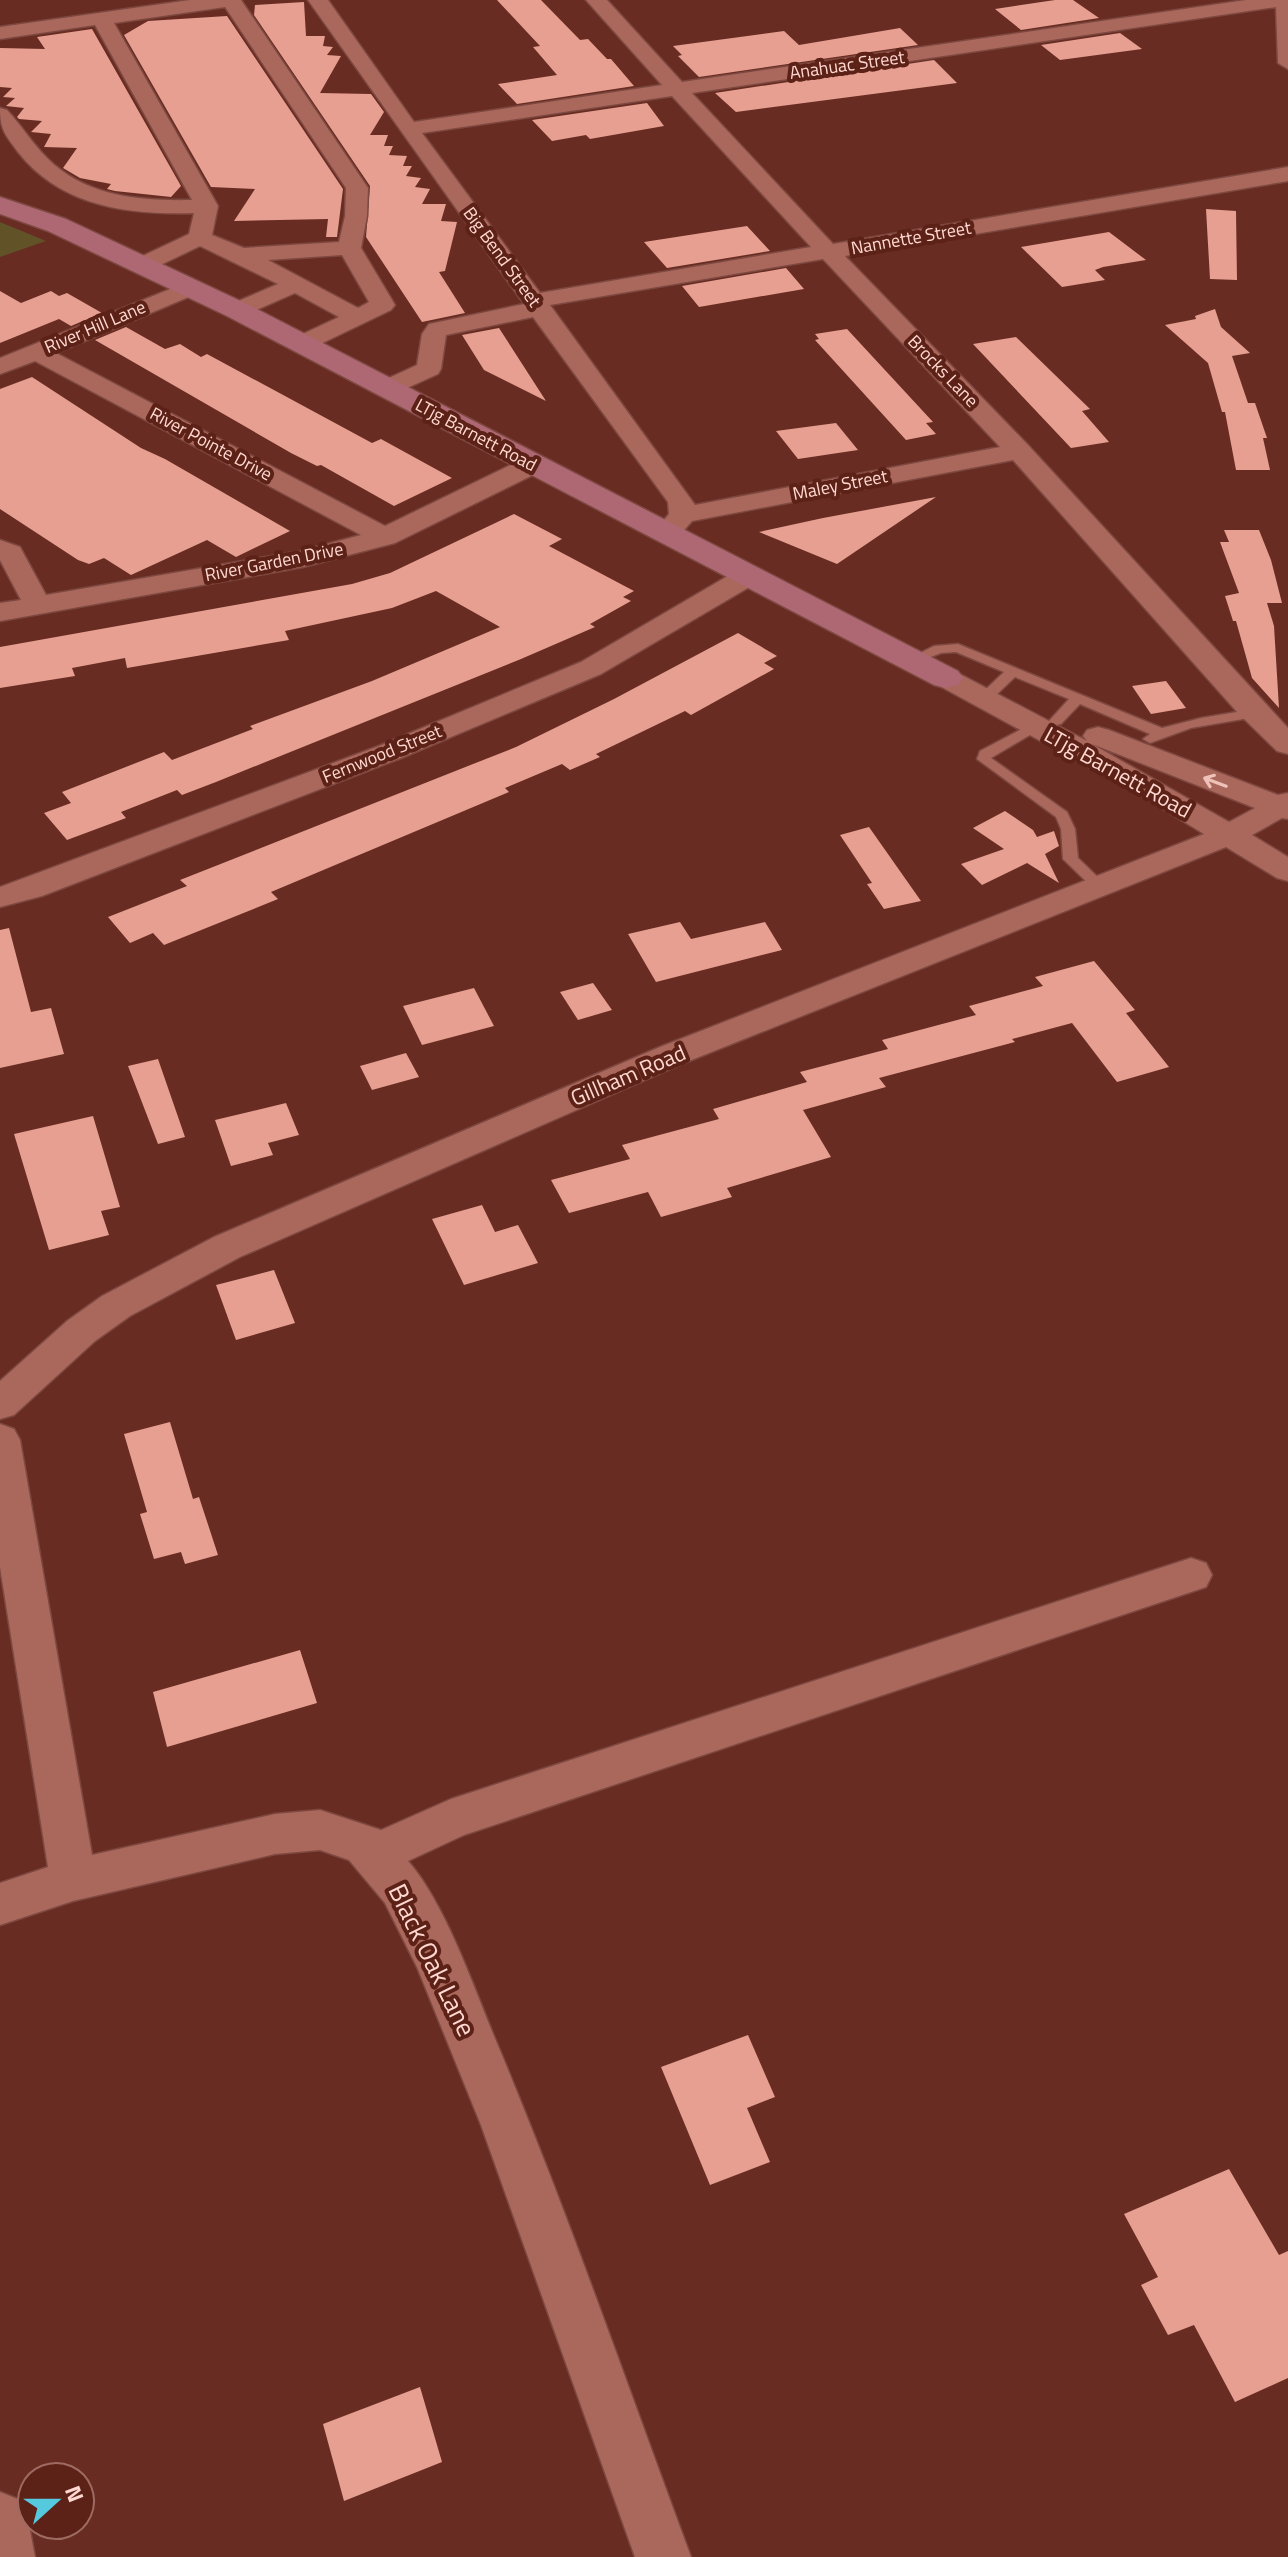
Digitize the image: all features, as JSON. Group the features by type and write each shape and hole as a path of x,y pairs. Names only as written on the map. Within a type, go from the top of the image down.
{"street":[{"path":"0,33 231,0 357,188 356,216 349,248 383,305 301,344"},
{"name":"Big Bend Street","path":"318,0 408,129 681,502 675,523"},
{"name":"Brocks Lane","path":"596,0 829,253 1019,451 1255,713 1288,745"},
{"name":"Anahuac Street","path":"408,129 1286,0"},
{"path":"1286,0 1288,63"},
{"path":"101,18 207,206 200,238"},
{"path":"0,114 46,171 86,195 142,208 207,206"},
{"name":"Nannette Street","path":"387,388 429,369 434,334 438,329 537,304 1288,174"},
{"name":"LTjg Barnett Road","path":"4,205 57,225 237,310 532,465 675,523 748,576 946,678 1046,723 1150,743 1285,806"},
{"path":"142,265 200,238 241,255 358,317"},
{"path":"241,255 349,248"},
{"path":"237,310 297,284"},
{"name":"River Hill Lane","path":"0,367 190,288"},
{"name":"River Pointe Drive","path":"36,352 385,537"},
{"name":"Maley Street","path":"675,523 1019,451"},
{"name":"River Garden Drive","path":"0,612 303,559 385,537 532,465"},
{"path":"0,548 10,553 38,606"},
{"name":"Fernwood Street","path":"0,897 31,889 390,752 591,668 748,576"},
{"name":"LTjg Barnett Road","path":"946,678 989,694 1046,723 1288,871"},
{"name":"Gillham Road","path":"0,1404 81,1331 116,1306 227,1247 672,1055 1229,835 1285,806"},
{"path":"0,1440 73,1880"},
{"path":"375,1855 451,1819 1191,1575"},
{"name":"Black Oak Lane","path":"0,1904 73,1880 290,1832 320,1830 364,1844 402,1888 438,1959 480,2061 663,2557"},
{"path":"0,2520 7,2557"}],"lane":[{"path":"913,660 939,649 958,648 1078,698 1150,743 1186,725 1255,713"},
{"path":"989,694 1013,671"},
{"path":"1078,698 1046,723 985,754 984,759 1062,815 1068,829 1071,859 1100,887"}],"shaded area":[{"path":"0,222 46,241 0,257"}],"building":[{"path":"497,0 541,0 580,40 588,39 607,59 611,59 634,86 517,104 498,84 557,75 533,47 540,46"},
{"path":"1073,0 1099,18 1021,30 995,9"},
{"path":"304,2 306,36 325,36 323,46 333,47 327,55 341,56 320,93 371,94 384,112 370,135 388,135 384,146 393,146 389,155 407,156 403,166 412,166 406,176 421,178 415,187 430,189 422,204 446,204 441,221 457,222 445,271 439,272 465,313 422,322 366,237 370,186 254,15 255,5"},
{"path":"227,16 343,189 337,237 326,237 328,219 234,221 255,189 211,187 124,35 148,21"},
{"path":"900,28 918,45 699,77 678,56 682,55 673,46 784,31 799,45"},
{"path":"92,29 181,186 171,197 115,191 107,189 111,184 80,178 63,168 77,148 44,147 51,134 31,132 42,121 19,119 17,117 24,108 6,106 15,98 3,97 12,88 0,87 0,48 45,49 37,37"},
{"path":"1120,33 1142,49 1060,60 1041,45"},
{"path":"934,60 957,83 736,112 715,93"},
{"path":"647,103 664,126 590,139 586,135 552,141 532,120"},
{"path":"1206,209 1236,211 1237,280 1210,279"},
{"path":"747,226 770,251 667,268 644,242"},
{"path":"1109,232 1146,260 1095,270 1105,280 1062,287 1021,247"},
{"path":"786,268 804,289 699,307 682,286"},
{"path":"0,291 21,303 51,291 59,296 67,293 102,313 71,326 59,319 0,343"},
{"path":"1215,309 1221,327 1250,353 1232,356 1248,403 1255,403 1267,438 1263,438 1270,470 1236,470 1225,412 1222,412 1208,363 1165,325 1196,319 1195,316"},
{"path":"126,327 165,349 180,344 201,357 207,354 372,443 381,439 452,478 394,506 321,465 317,466 291,453 95,340"},
{"path":"499,328 546,401 484,370 462,335"},
{"path":"847,329 933,422 926,423 936,434 906,440 815,340 819,339 815,334"},
{"path":"1016,337 1090,409 1082,411 1109,442 1071,448 973,344"},
{"path":"32,377 141,448 290,531 236,557 207,540 131,575 104,558 89,564 78,560 0,509 0,389"},
{"path":"836,423 858,450 798,459 776,431"},
{"path":"936,497 837,564 759,532 823,518"},
{"path":"514,514 562,539 549,546 634,591 623,597 631,601 590,624 595,627 521,659 216,782 182,795 177,790 121,812 126,818 67,840 44,813 71,803 62,792 164,752 172,760 500,627 436,591 392,608 285,631 289,640 127,668 125,658 72,668 75,676 0,688 0,647 352,584 390,573"},
{"path":"1224,530 1259,530 1271,560 1282,603 1267,603 1274,626 1279,708 1252,678 1236,621 1233,621 1225,596 1239,593 1220,542 1229,542"},
{"path":"738,633 777,656 764,663 774,669 691,715 685,711 596,754 600,757 570,770 562,764 505,788 509,792 271,892 278,899 164,945 153,933 130,943 108,917 187,886 180,880 516,747"},
{"path":"1166,681 1186,708 1151,714 1132,686"},
{"path":"1005,811 1033,830 1037,837 1054,831 1059,846 1045,854 1059,883 1027,863 982,885 961,864 1004,849 973,828"},
{"path":"869,827 921,901 884,909 867,884 872,883 840,835"},
{"path":"680,922 691,939 765,922 782,950 656,982 628,934"},
{"path":"9,928 31,1012 51,1008 64,1054 0,1068 0,930"},
{"path":"1094,961 1135,1010 1126,1013 1169,1067 1117,1082 1072,1023 1012,1039 1015,1042 879,1078 886,1087 803,1110 831,1157 727,1188 732,1197 661,1217 648,1192 569,1213 551,1180 630,1159 622,1145 719,1119 713,1109 807,1082 800,1072 888,1049 882,1040 976,1015 969,1006 1043,986 1035,977"},
{"path":"593,983 612,1010 578,1020 560,992"},
{"path":"474,988 494,1026 422,1045 403,1006"},
{"path":"406,1053 419,1077 372,1090 360,1066"},
{"path":"158,1059 185,1137 158,1144 128,1066"},
{"path":"286,1103 299,1135 268,1143 273,1155 231,1166 215,1120"},
{"path":"93,1116 120,1207 101,1211 109,1235 49,1250 14,1134"},
{"path":"482,1205 495,1232 518,1225 538,1263 464,1285 432,1219"},
{"path":"274,1270 295,1323 236,1340 216,1285"},
{"path":"170,1422 193,1499 199,1497 218,1555 185,1564 181,1552 154,1559 140,1514 147,1512 124,1434"},
{"path":"300,1650 317,1703 167,1747 153,1692"},
{"path":"748,2035 775,2097 747,2108 770,2162 710,2185 661,2067"},
{"path":"1229,2169 1279,2255 1288,2251 1288,2378 1235,2402 1194,2325 1168,2335 1141,2285 1158,2277 1124,2214"},
{"path":"420,2387 442,2462 344,2501 323,2424"}]}
